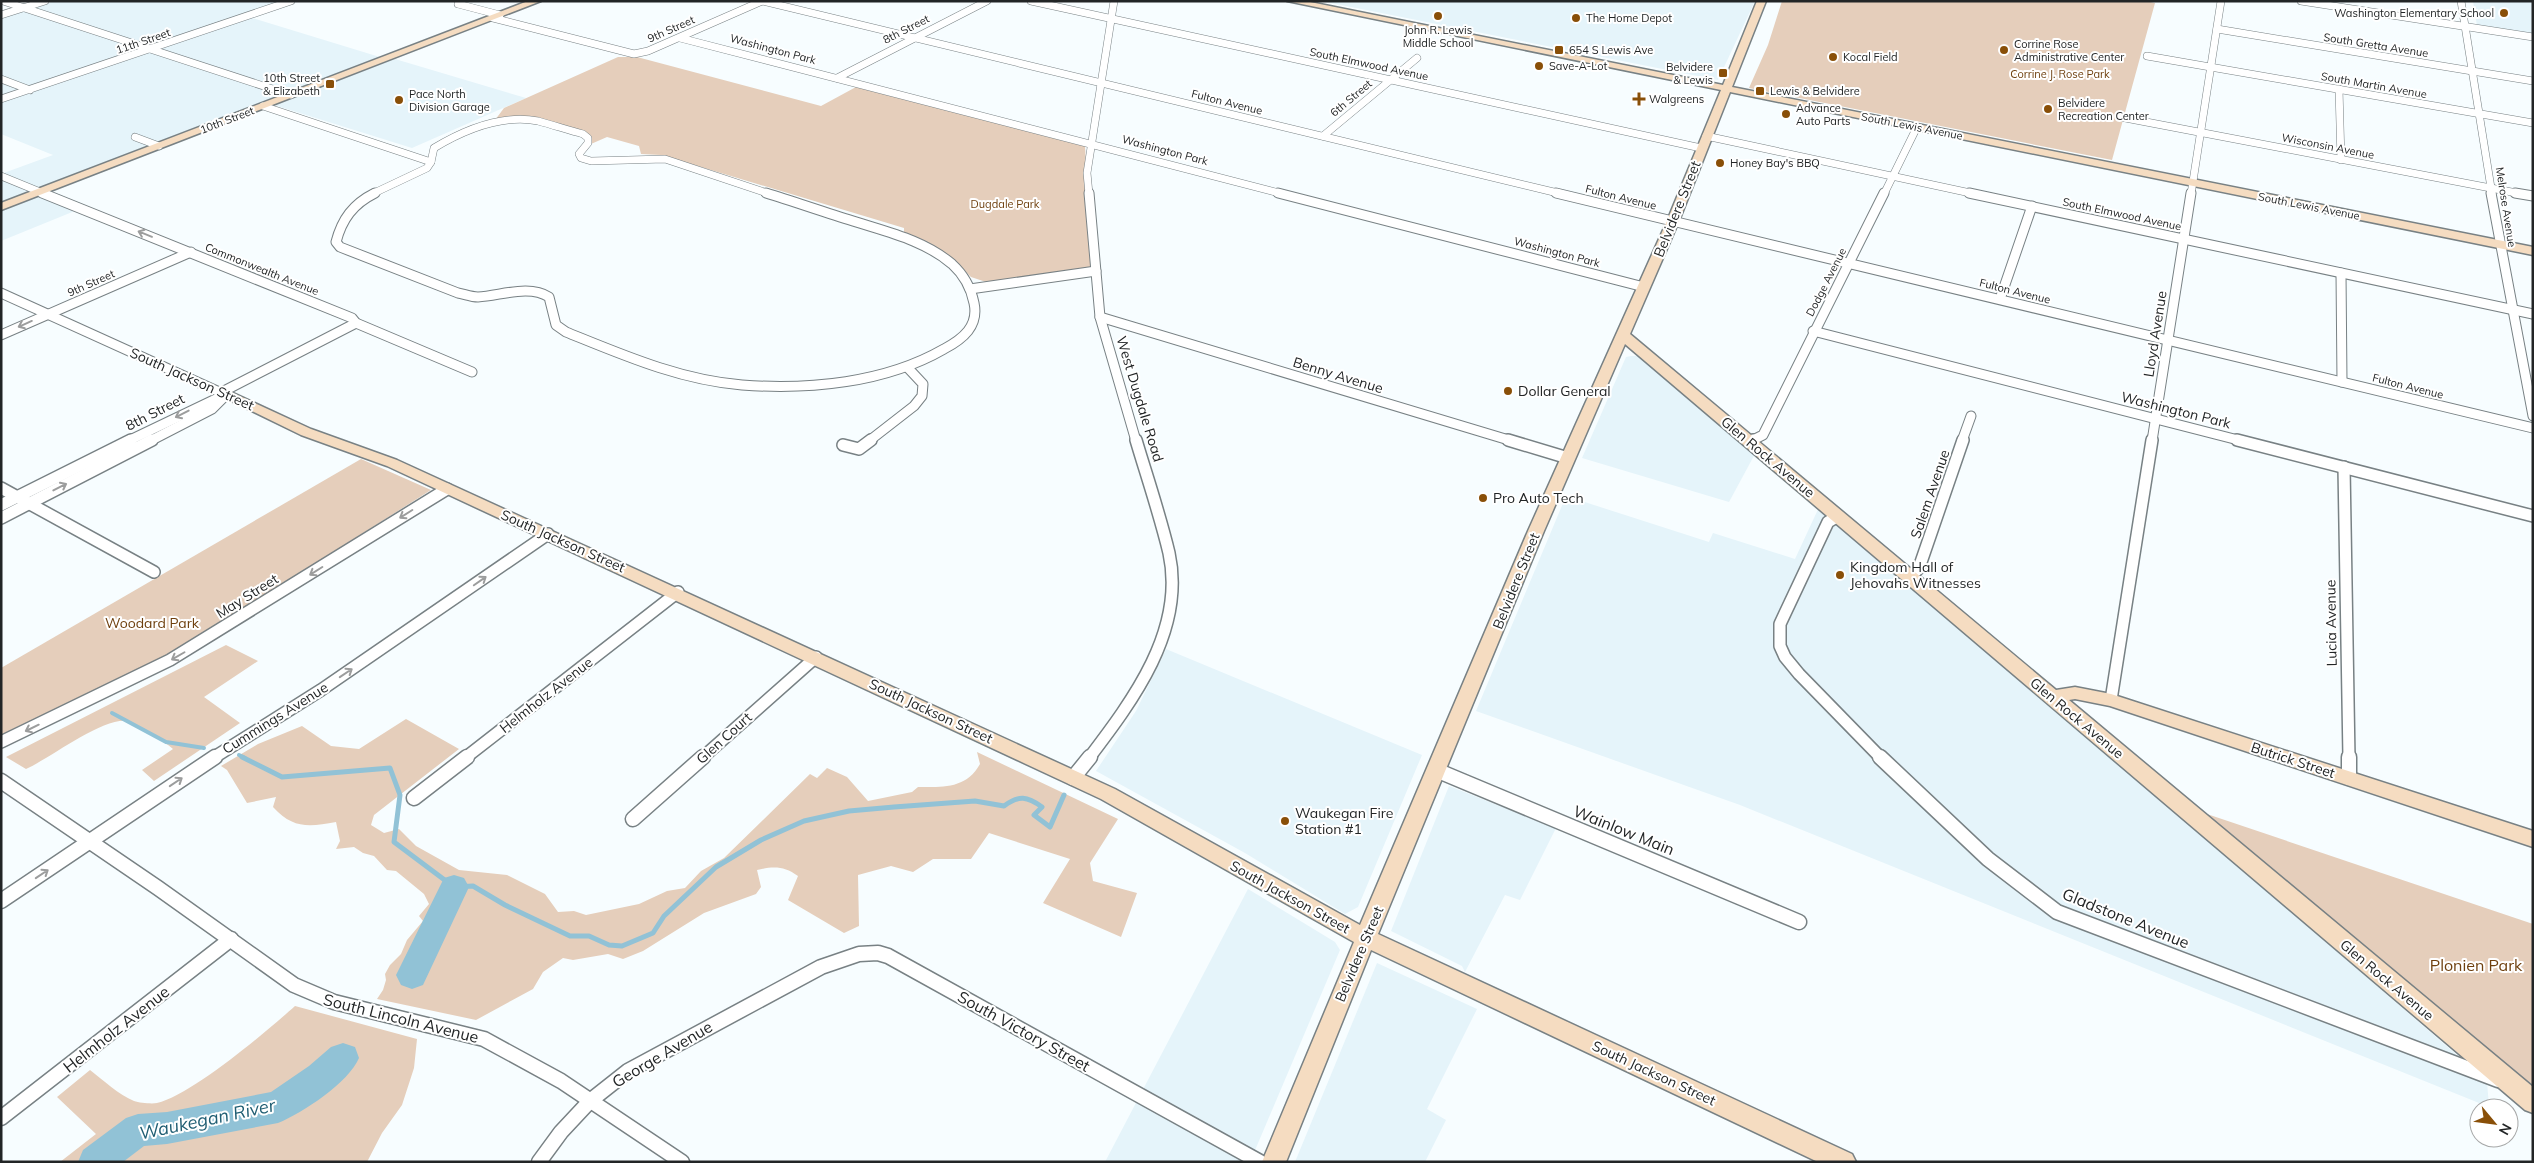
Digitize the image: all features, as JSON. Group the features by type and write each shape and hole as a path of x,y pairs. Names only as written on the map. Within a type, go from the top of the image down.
{"main road":[{"name":"10th Street","path":"1,207 537,1"},
{"name":"South Lewis Avenue","path":"1291,1 2533,251"},
{"name":"Belvidere Street","path":"1706,136 1762,1"},
{"name":"Belvidere Street","path":"1274,1162 1365,938 1568,458 1673,221 1702,148"},
{"name":"South Jackson Street","path":"224,394 306,432 392,463 678,592 1073,778 1131,806 1269,886 1365,938 1844,1162"},
{"name":"Glen Rock Avenue","path":"1751,442 2533,1102"},
{"name":"Butrick Street","path":"2052,697 2075,694 2111,700 2533,839"}],"street":[{"path":"3,1 147,50 291,95"},
{"path":"1,15 45,1"},
{"name":"11th Street","path":"1,99 291,1"},
{"name":"9th Street","path":"497,17 629,54 641,54 762,1"},
{"name":"Fulton Avenue","path":"762,1 2533,428"},
{"name":"8th Street","path":"837,78 987,1"},
{"name":"South Elmwood Avenue","path":"1031,1 1702,148"},
{"name":"West Dugdale Road","path":"1073,778 1123,708 1156,652 1167,628 1172,585 1169,554 1100,317 1086,173 1114,1"},
{"name":"Lloyd Avenue","path":"2111,700 2221,1"},
{"path":"2301,1 2533,37"},
{"name":"Melrose Avenue","path":"2461,1 2500,245 2533,416"},
{"path":"458,4 497,17"},
{"name":"South Gretta Avenue","path":"2217,29 2533,81"},
{"name":"Washington Park","path":"680,38 1644,287"},
{"name":"South Martin Avenue","path":"2147,56 2533,123"},
{"name":"6th Street","path":"1323,136 1417,58"},
{"path":"1,79 30,90"},
{"path":"2339,89 2341,160"},
{"path":"263,106 431,162"},
{"name":"Wisconsin Avenue","path":"2120,117 2533,196"},
{"path":"509,120 536,121 583,134 588,138 588,143 579,154 581,158 588,161 608,163 652,157 665,159 914,242 952,265 970,289 976,312 975,323 967,334 926,361 908,368 864,377 778,386 725,383 674,373 566,332 556,325 549,297 543,293 533,290 476,296 458,293 340,247 336,242 337,233 348,213 361,201 372,193 427,168 431,162 434,148 448,139 477,127 509,120"},
{"name":"Dodge Avenue","path":"1751,442 1763,435 1813,331 1917,127"},
{"name":"South Elmwood Avenue","path":"1706,136 2533,314"},
{"name":"Belvidere Street","path":"1702,148 1706,136"},
{"path":"135,138 159,146"},
{"name":"Commonwealth Avenue","path":"1,176 352,318 356,323 472,372"},
{"path":"2000,300 2032,206"},
{"name":"9th Street","path":"1,335 191,252"},
{"path":"970,289 1096,270"},
{"path":"2341,273 2342,382"},
{"name":"South Jackson Street","path":"1,293 224,394"},
{"name":"Benny Avenue","path":"1100,317 1568,458"},
{"name":"8th Street","path":"1,505 224,394 356,323"},
{"name":"Washington Park","path":"1813,331 2533,516"},
{"name":"Glen Rock Avenue","path":"1622,334 1751,442"},
{"path":"843,445 859,449 914,406 922,396 923,384 908,368"},
{"name":"8th Street","path":"1,518 212,408 224,394"},
{"name":"Salem Avenue","path":"1910,577 1919,568 1971,416"},
{"name":"Lucia Avenue","path":"2344,468 2349,778"},
{"path":"1,488 154,572"},
{"name":"May Street","path":"1,742 170,660 447,488"},
{"name":"Gladstone Avenue","path":"1838,516 1828,522 1780,624 1777,638 1782,654 1799,674 1985,858 2057,912 2512,1086"},
{"name":"Cummings Avenue","path":"1,901 244,737 321,690 548,534"},
{"name":"Helmholz Avenue","path":"414,798 678,592"},
{"name":"Glen Court","path":"633,820 816,657"},
{"name":"Wainlow Main","path":"1436,770 1799,922"},
{"name":"South Lincoln Avenue","path":"1,781 294,985 311,994 334,1002 484,1039 505,1049 590,1101 682,1162"},
{"name":"Helmholz Avenue","path":"1,1118 231,940"},
{"name":"South Victory Street","path":"781,988 834,961 868,952 879,953 1150,1099 1260,1162"},
{"name":"George Avenue","path":"539,1162 561,1132 590,1101 628,1071 781,988"}],"shaded area":[{"path":"54,1 300,1 252,18 383,58 1,203 1,174 53,155 1,134 1,17"},
{"path":"1321,1 1755,1 1718,80"},
{"name":"Washington Elementary School","path":"2473,1 2533,1 2533,34 2477,26"},
{"path":"395,59 526,98 412,148 274,105"},
{"path":"51,191 87,206 1,241 1,210"},
{"path":"1639,356 1756,452 1729,502 1582,458 1626,357"},
{"path":"1566,496 1709,542 1713,533 1795,559 1820,505 2487,1081 2488,1098 2469,1099 1740,805 1476,711"},
{"path":"1166,649 1422,755 1358,907 1345,914 1245,853 1096,771 1136,711"},
{"path":"1449,786 1556,828 1520,900 1505,895 1465,972 1462,966 1391,931"},
{"path":"1248,889 1335,942 1340,950 1250,1162 1105,1162"},
{"path":"1377,963 1477,1009 1427,1109 1446,1120 1425,1162 1295,1162"}],"green space":[{"name":"Corrine J. Rose Park","path":"1782,1 2146,1 2155,3 2112,160 1749,88 1768,45"},
{"name":"Dugdale Park","path":"618,57 637,57 821,106 856,87 1085,146 1092,269 989,283 971,277 957,263 933,245 904,234 904,228 661,155 641,154 639,146 607,137 591,144 564,125 495,120 504,108"},
{"name":"Woodard Park","path":"361,459 431,490 169,656 1,735 1,668"},
{"path":"226,645 258,661 204,697 240,723 154,781 142,770 173,749 144,729 127,721 116,722 90,732 26,769 6,757"},
{"path":"406,719 459,749 374,815 371,825 384,833 399,829 416,846 459,870 507,875 545,894 558,912 574,911 586,915 639,904 667,891 685,888 701,871 724,858 810,774 817,778 827,768 847,777 868,801 912,792 918,787 945,786 961,782 968,778 980,764 977,752 1118,819 1090,863 1093,881 1137,893 1121,937 1043,903 1070,859 989,833 971,859 933,859 913,872 891,866 858,875 859,926 844,933 788,900 798,876 783,869 769,868 757,870 761,887 756,894 704,913 643,951 623,959 608,954 573,960 563,958 543,972 533,989 476,1020 377,999 383,990 386,980 385,974 390,965 401,954 407,940 423,921 419,916 429,904 424,894 396,871 387,870 374,856 363,853 354,847 336,849 340,841 336,822 318,825 295,823 280,814 273,807 276,797 247,803 227,770 221,766 258,744 302,726 331,746 359,749"},
{"name":"Plonien Park","path":"2204,813 2533,924 2533,1087"},
{"path":"295,1006 417,1039 414,1068 402,1105 382,1133 367,1162 60,1162 96,1134 57,1097 90,1070 117,1091 134,1101 157,1103 172,1098 229,1061"}],"waterway":[{"name":"Waukegan River","path":"112,713 166,742 204,748"},
{"name":"Waukegan River","path":"239,755 245,758"},
{"path":"242,757 282,777 390,768 400,795 394,842 454,887 473,886 505,905 570,936 589,936 609,945 622,946 653,933 664,916 716,867 761,840 804,821 849,811 894,807 975,801 1004,806 1014,800 1023,798 1042,807 1034,815 1050,827 1064,795"},
{"name":"Waukegan River","path":"412,975 454,887"},
{"name":"Waukegan River","path":"95,1162 138,1130 167,1128 278,1107 321,1077 343,1058"}],"place":[{"name":"Washington Elementary School","path":"2504,13"},
{"name":"John R. Lewis Middle School","path":"1438,16"},
{"name":"The Home Depot","path":"1576,18"},
{"name":"654 S Lewis Ave","path":"1559,50"},
{"name":"Corrine Rose Administrative Center","path":"2004,50"},
{"name":"Kocal Field","path":"1833,57"},
{"name":"Save-A-Lot","path":"1539,66"},
{"name":"Belvidere & Lewis","path":"1723,73"},
{"name":"10th Street & Elizabeth","path":"330,84"},
{"name":"Lewis & Belvidere","path":"1760,91"},
{"name":"Walgreens","path":"1639,99"},
{"name":"Pace North Division Garage","path":"399,100"},
{"name":"Belvidere Recreation Center","path":"2048,109"},
{"name":"Advance Auto Parts","path":"1786,114"},
{"name":"Honey Bay's BBQ","path":"1720,163"},
{"name":"Dollar General","path":"1508,391"},
{"name":"Pro Auto Tech","path":"1483,498"},
{"name":"Kingdom Hall of Jehovahs Witnesses","path":"1840,575"},
{"name":"Waukegan Fire Station #1","path":"1285,821"}]}
